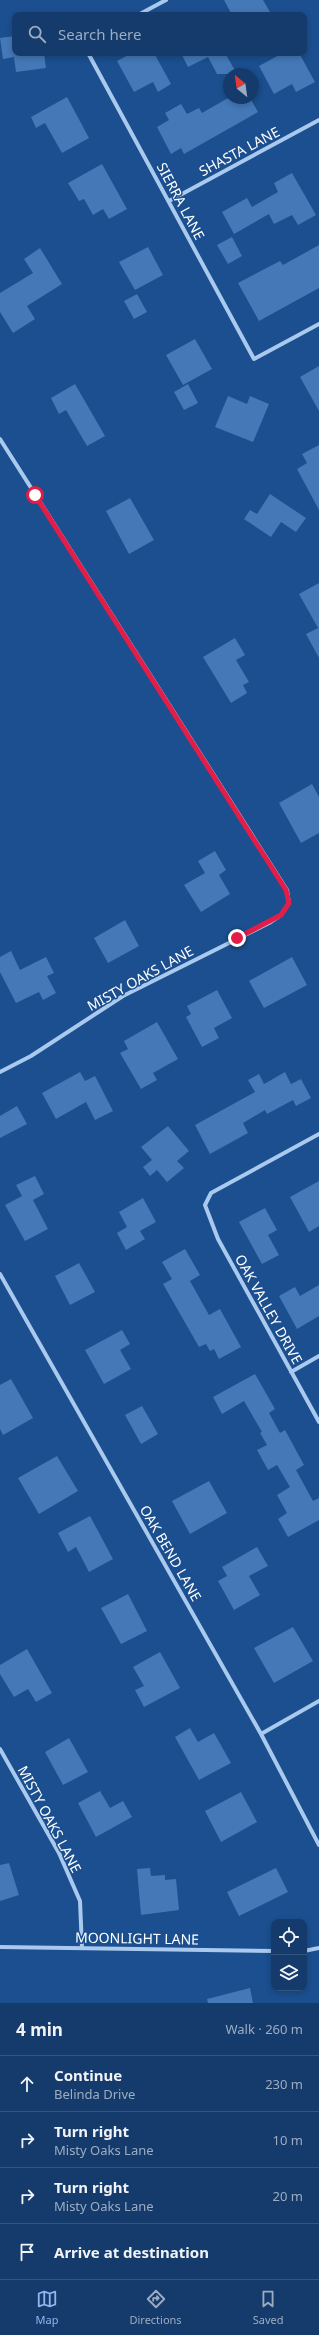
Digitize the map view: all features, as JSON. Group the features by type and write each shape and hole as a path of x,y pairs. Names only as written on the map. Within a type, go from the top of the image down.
{"street":[{"path":"144,12 166,0"},
{"name":"SIERRA LANE","path":"90,56 254,359 319,324"},
{"name":"SHASTA LANE","path":"169,201 319,120"},
{"name":"MISTY OAKS LANE","path":"0,439 286,890 289,903 281,915 268,923 123,996 31,1056 0,1072"},
{"name":"OAK VALLEY DRIVE","path":"319,1134 211,1193 205,1205 218,1239 319,1422"},
{"name":"OAK BEND LANE","path":"0,1274 261,1734 319,1844"},
{"path":"291,1372 319,1356"},
{"path":"261,1734 319,1701"},
{"name":"MISTY OAKS LANE","path":"0,1749 59,1853 80,1901 82,1948"},
{"name":"MOONLIGHT LANE","path":"0,1947 271,1950"},
{"path":"307,1950 319,1948"}],"building":[{"path":"224,0 263,0 270,12 230,12"},
{"path":"12,36 12,56 44,56 46,68 16,72 14,57 3,59 0,38"},
{"path":"126,56 156,56 171,84 158,92 153,82 134,92 117,61"},
{"path":"182,56 227,56 234,68 223,68 223,74 217,74 208,57 188,67"},
{"path":"277,56 301,56 315,82 296,92 292,84 274,94 259,66"},
{"path":"67,97 89,138 62,153 45,123 36,128 31,117"},
{"path":"223,101 223,104 253,104 258,112 184,154 181,148 171,154 157,127 169,120 165,113 181,104 187,114 199,108 202,113"},
{"path":"102,164 127,209 109,219 103,209 93,215 84,199 79,201 68,183"},
{"path":"292,173 316,215 298,225 292,215 274,224 269,214 234,234 222,212 247,198 252,207 278,192 274,183"},
{"path":"232,237 242,256 228,264 217,245"},
{"path":"319,245 319,288 259,321 238,283 280,261 283,265"},
{"path":"148,247 163,275 135,290 119,262"},
{"path":"40,248 62,284 27,306 35,319 13,333 0,312 0,293 33,273 24,259"},
{"path":"137,294 147,312 134,319 124,301"},
{"path":"195,339 212,369 183,385 166,355"},
{"path":"319,366 319,411 300,377"},
{"path":"75,384 105,436 87,446 66,410 59,414 51,398"},
{"path":"188,384 198,403 184,410 174,392"},
{"path":"228,396 247,404 250,396 269,404 253,442 215,427"},
{"path":"319,445 319,510 297,469 307,463 302,454"},
{"path":"270,494 306,518 296,532 281,522 271,537 244,519 250,510 257,514"},
{"path":"130,498 154,540 129,554 106,511"},
{"path":"319,583 319,658 306,634 318,628 299,594"},
{"path":"235,638 245,655 236,660 249,682 243,685 247,693 231,703 203,657"},
{"path":"312,784 319,797 319,833 301,843 279,803"},
{"path":"215,851 226,870 219,875 230,894 201,912 184,885 205,873 198,861"},
{"path":"125,920 139,946 108,963 94,938"},
{"path":"11,951 20,970 46,957 54,973 47,976 56,993 43,1000 39,992 16,1003 0,972 0,957"},
{"path":"292,957 307,985 264,1008 249,981"},
{"path":"217,990 232,1018 214,1028 219,1038 202,1047 186,1017 191,1014 187,1006"},
{"path":"157,1022 178,1059 153,1073 157,1080 141,1089 120,1053 128,1049 124,1041"},
{"path":"80,1072 85,1081 95,1076 113,1111 95,1120 86,1102 56,1119 42,1093"},
{"path":"285,1072 291,1084 301,1079 311,1098 296,1106 293,1100 267,1114 265,1110 243,1123 248,1133 210,1154 195,1125 255,1092 248,1080 259,1074 264,1084"},
{"path":"17,1106 27,1124 0,1138 0,1116"},
{"path":"168,1126 189,1151 177,1161 184,1168 167,1182 157,1170 150,1176 143,1167 152,1160 141,1147"},
{"path":"35,1176 44,1194 33,1200 48,1229 25,1241 5,1205 22,1196 16,1185"},
{"path":"319,1181 319,1226 309,1232 290,1197"},
{"path":"143,1198 156,1222 140,1231 145,1239 126,1250 117,1233 127,1227 119,1212"},
{"path":"265,1208 277,1230 268,1235 279,1255 262,1264 239,1222"},
{"path":"185,1249 200,1275 190,1281 209,1315 220,1309 241,1347 219,1359 214,1349 210,1351 206,1344 199,1347 163,1284 172,1279 162,1262"},
{"path":"79,1263 95,1292 70,1305 55,1276"},
{"path":"319,1285 319,1316 297,1329 279,1296 295,1287 300,1296"},
{"path":"122,1330 130,1344 120,1350 131,1369 104,1384 85,1350"},
{"path":"255,1374 275,1409 269,1413 280,1433 285,1430 304,1465 296,1470 313,1501 319,1498 319,1520 288,1537 278,1519 287,1513 277,1495 290,1487 277,1465 268,1470 257,1450 267,1445 260,1433 262,1432 244,1401 222,1414 213,1397"},
{"path":"11,1379 33,1418 3,1435 0,1429 0,1385"},
{"path":"142,1406 158,1434 141,1444 125,1415"},
{"path":"57,1456 78,1491 39,1514 18,1478"},
{"path":"209,1481 227,1513 190,1534 172,1501"},
{"path":"90,1516 113,1559 89,1572 76,1547 68,1552 58,1533"},
{"path":"257,1547 268,1566 249,1576 260,1595 234,1610 218,1581 227,1576 222,1567"},
{"path":"128,1594 147,1631 121,1644 101,1608"},
{"path":"293,1627 313,1661 274,1683 254,1648"},
{"path":"27,1649 52,1693 36,1702 28,1689 14,1697 0,1674 0,1665"},
{"path":"160,1652 180,1688 144,1707 135,1690 144,1686 133,1667"},
{"path":"190,1728 198,1742 214,1733 231,1763 199,1780 175,1737"},
{"path":"69,1738 88,1772 63,1785 45,1752"},
{"path":"100,1791 110,1808 123,1801 132,1817 96,1837 78,1803"},
{"path":"241,1792 257,1822 221,1842 205,1811"},
{"path":"9,1863 19,1895 0,1901 0,1865"},
{"path":"150,1868 151,1876 165,1875 165,1880 176,1879 179,1910 141,1915 137,1869"},
{"path":"276,1868 288,1892 239,1916 227,1892"},
{"path":"250,1988 253,2003 208,2003 207,1999"}],"route":[{"path":"35,495 275,876 286,890 289,903 281,915 237,938"}]}
